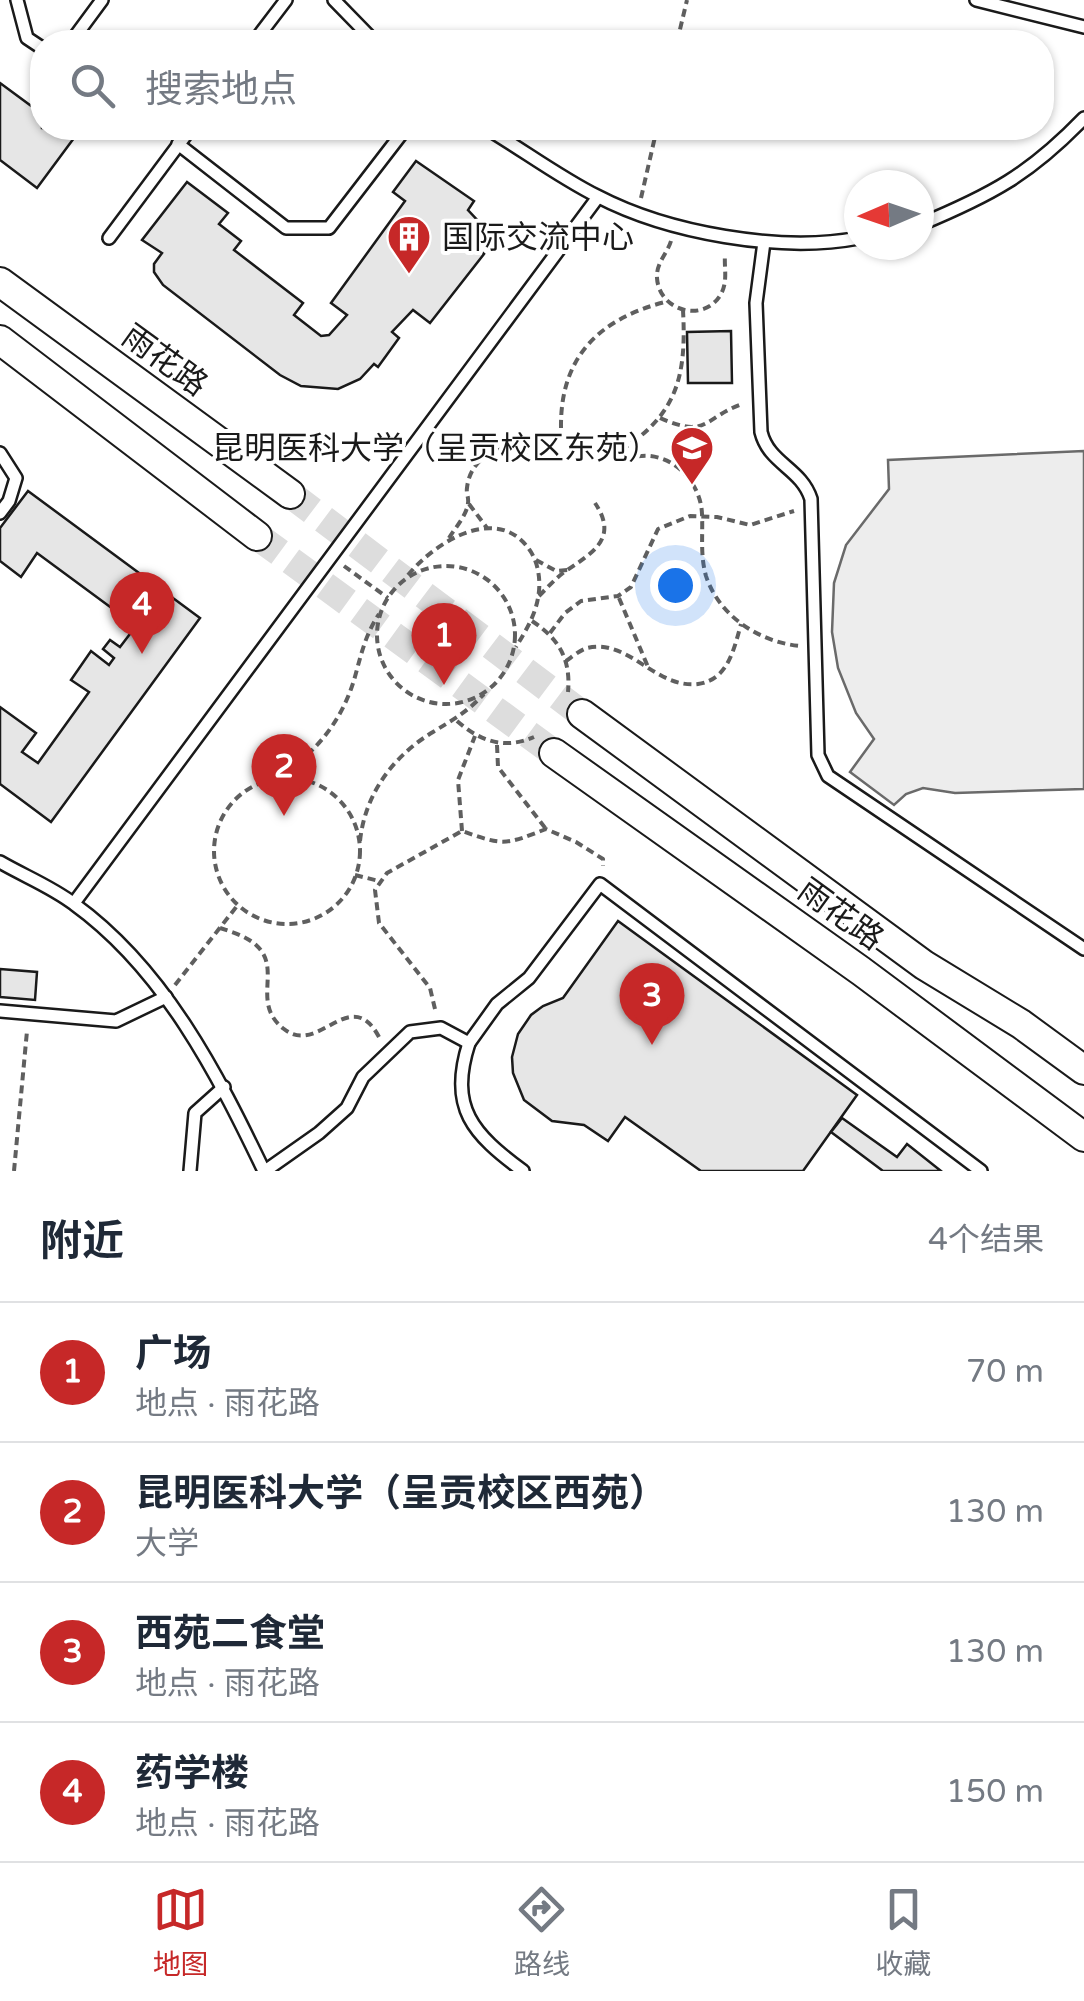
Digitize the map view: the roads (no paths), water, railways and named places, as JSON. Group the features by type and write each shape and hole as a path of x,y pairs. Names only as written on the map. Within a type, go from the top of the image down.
{"street":[{"name":"雨花路","path":"0,282 290,494"},
{"path":"0,340 257,536"},
{"name":"雨花路","path":"575,706 924,965 1021,1024 1084,1070"},
{"name":"雨花路","path":"548,743 1084,1138"}],"lane":[{"path":"17,0 30,39"},
{"path":"80,30 102,0"},
{"path":"263,30 286,0"},
{"path":"334,0 363,30"},
{"path":"976,0 1084,27"},
{"path":"934,219 1023,175 1084,118"},
{"path":"108,238 181,140"},
{"path":"178,144 286,228 329,228 397,140"},
{"path":"505,140 598,197 675,225 764,242 844,239"},
{"path":"74,903 598,197"},
{"path":"764,242 756,303 760,402 765,448 802,480 811,499 818,755 828,776 1084,950"},
{"path":"0,453 16,478 9,501 0,513"},
{"path":"0,862 74,903 134,957 166,997 224,1088 264,1171 347,1108 362,1077 410,1032 440,1028 469,1043"},
{"path":"524,1171 491,1148 468,1119 460,1082 469,1043 497,1004 529,978 600,884 980,1171"},
{"path":"0,1011 116,1022 166,997"},
{"path":"190,1171 195,1113 224,1088"}],"tunnel":[{"path":"290,494 582,714"},
{"path":"257,536 554,753"}],"place":[{"name":"国际交流中心","path":"409,275"},
{"name":"昆明医科大学（呈贡校区东苑）","path":"692,486"},
{"name":"药学楼","path":"142,654"},
{"name":"广场","path":"444,685"},
{"name":"昆明医科大学（呈贡校区西苑）","path":"284,816"},
{"name":"西苑二食堂","path":"652,1045"}]}
